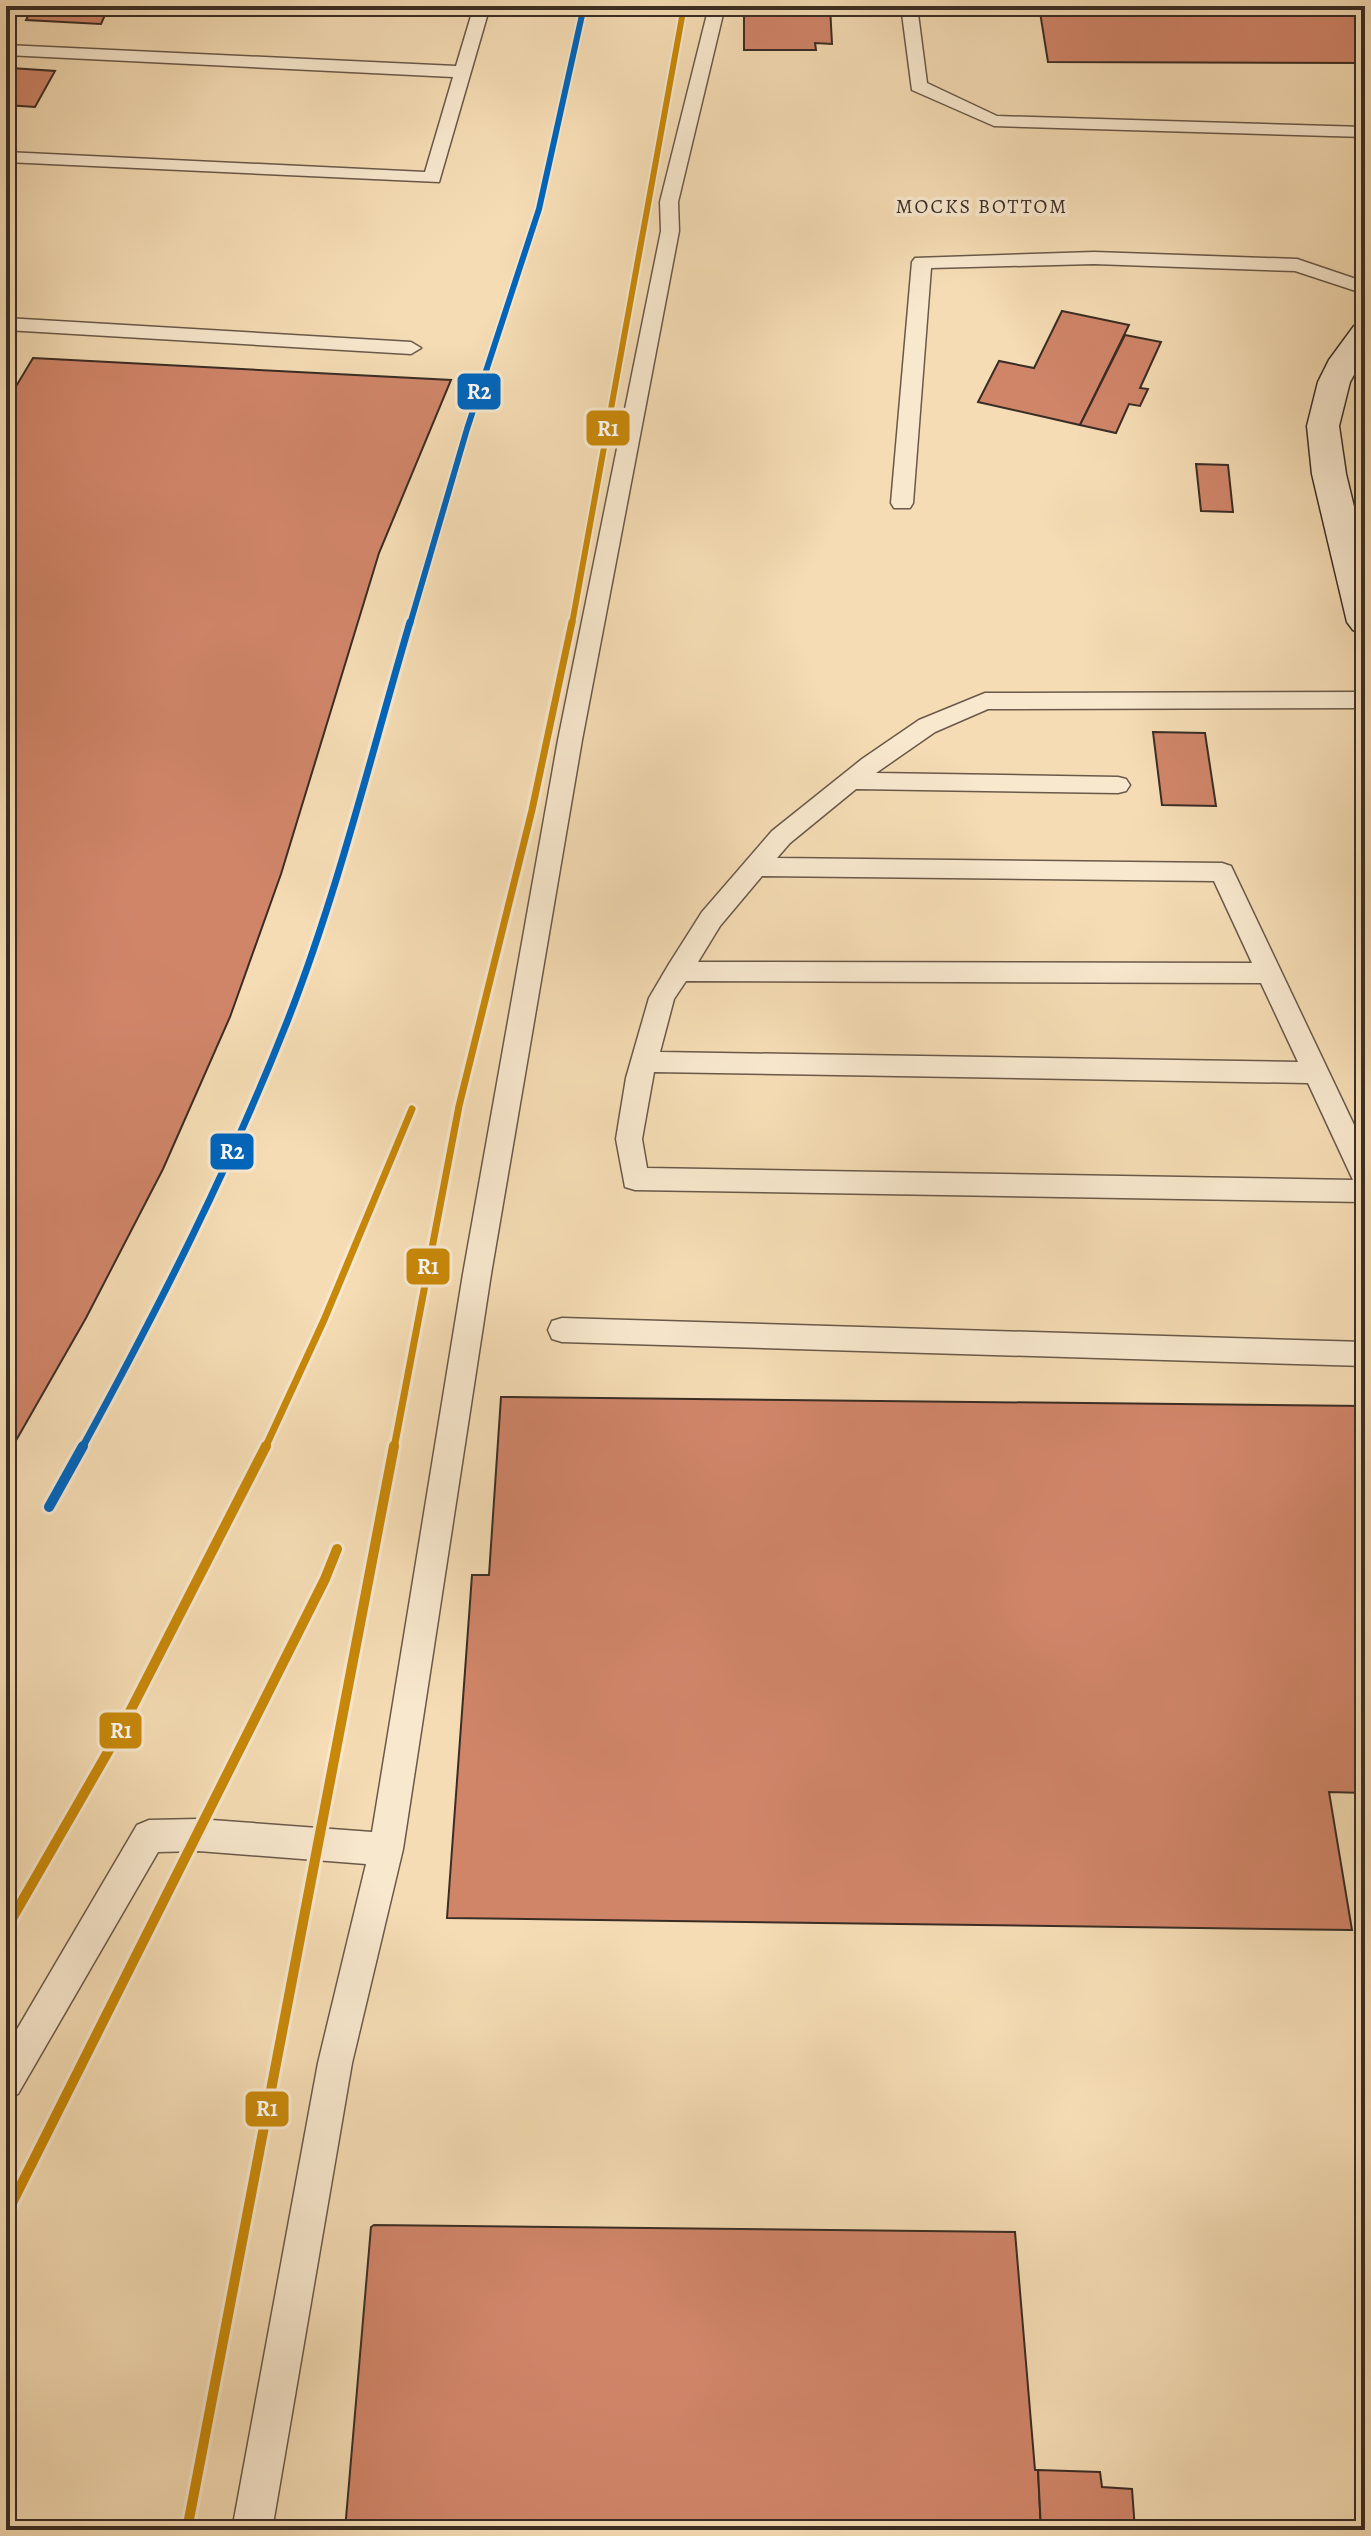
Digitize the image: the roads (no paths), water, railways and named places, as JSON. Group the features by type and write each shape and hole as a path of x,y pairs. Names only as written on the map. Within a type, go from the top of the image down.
{"street":[{"path":"1365,333 1345,360 1334,382 1323,426 1329,474 1365,622"}],"lane":[{"path":"6,157 432,178 482,6"},
{"path":"252,2530 335,2063 386,1849 477,1274 570,740 670,231 669,202 717,6"},
{"path":"909,6 918,86 994,121 1365,132"},
{"path":"6,50 463,72"},
{"path":"902,503 922,262 1094,258 1297,265 1365,288"},
{"path":"6,324 411,348"},
{"path":"1365,700 985,701 927,726 850,781 781,837 711,919 662,998 644,1062 629,1139 635,1179 1365,1191"},
{"path":"850,781 1118,785"},
{"path":"755,867 1222,872 1365,1177"},
{"path":"678,971 1270,973"},
{"path":"644,1062 1317,1073"},
{"path":"562,1330 1365,1354"},
{"path":"6,2082 149,1836 198,1835 386,1849"}],"district":[{"name":"MOCKS BOTTOM","path":"982,206"}]}
